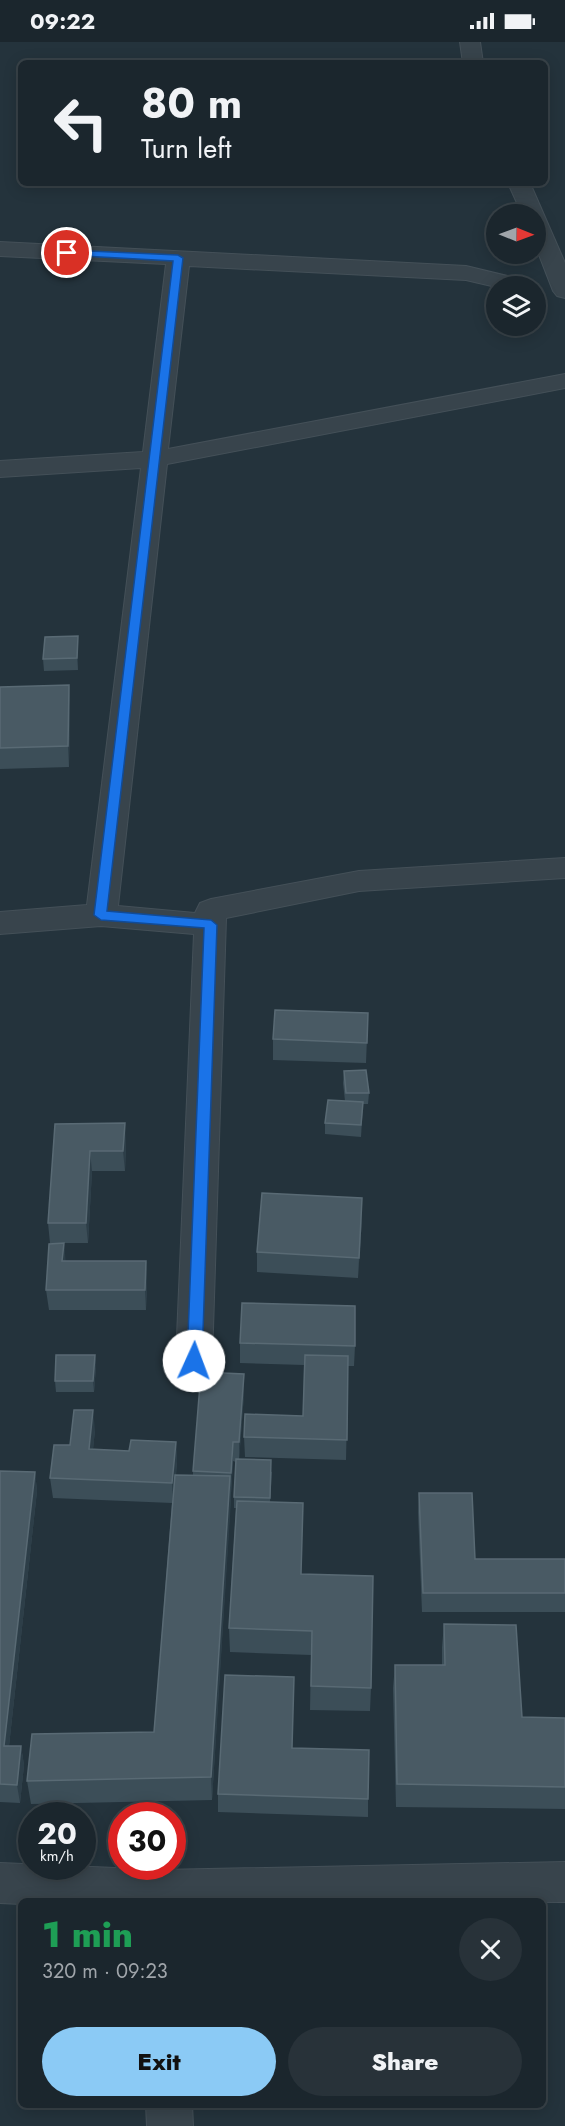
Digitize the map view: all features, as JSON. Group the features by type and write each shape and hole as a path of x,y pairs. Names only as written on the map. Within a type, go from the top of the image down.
{"street":[{"path":"470,42 473,60"},
{"path":"520,186 528,204"},
{"path":"546,245 565,291"},
{"path":"0,249 466,273 486,278"},
{"path":"101,915 178,258"},
{"path":"546,293 565,298"},
{"path":"0,469 154,459 565,381"},
{"path":"194,1361 211,910 359,880 565,868"},
{"path":"0,923 101,915 211,925"},
{"path":"0,1883 161,1895 565,1882"},
{"path":"169,2108 170,2126"}],"building":[{"path":"78,636 77,658 43,659 45,637"},
{"path":"69,685 68,746 0,748 0,687"},
{"path":"275,1010 368,1013 367,1043 273,1039"},
{"path":"366,1070 369,1093 346,1093 344,1071"},
{"path":"328,1100 363,1102 361,1125 325,1123"},
{"path":"125,1123 123,1151 90,1151 86,1223 48,1223 55,1124"},
{"path":"262,1193 362,1198 359,1258 257,1252"},
{"path":"64,1243 62,1261 146,1261 145,1290 46,1290 49,1244"},
{"path":"242,1303 355,1306 355,1346 240,1343"},
{"path":"56,1355 95,1355 93,1381 55,1381"},
{"path":"305,1355 348,1356 347,1440 244,1437 245,1414 303,1416"},
{"path":"201,1372 244,1374 239,1442 233,1442 231,1473 193,1471"},
{"path":"74,1410 93,1410 89,1449 129,1451 131,1440 176,1442 172,1483 50,1478 54,1445 70,1445"},
{"path":"236,1459 271,1460 270,1498 234,1497"},
{"path":"0,1471 35,1472 4,1746 21,1746 17,1785 0,1784"},
{"path":"175,1475 230,1476 211,1777 27,1781 32,1734 154,1732"},
{"path":"419,1493 472,1493 475,1559 565,1559 565,1593 423,1593"},
{"path":"237,1501 303,1503 301,1574 373,1576 371,1688 311,1686 312,1631 229,1628"},
{"path":"444,1624 516,1625 522,1717 565,1718 565,1787 397,1784 395,1665 445,1665"},
{"path":"225,1675 294,1677 292,1748 369,1750 368,1799 218,1794"}],"route":[{"path":"67,253 178,258 101,915 211,925 194,1361"}]}
